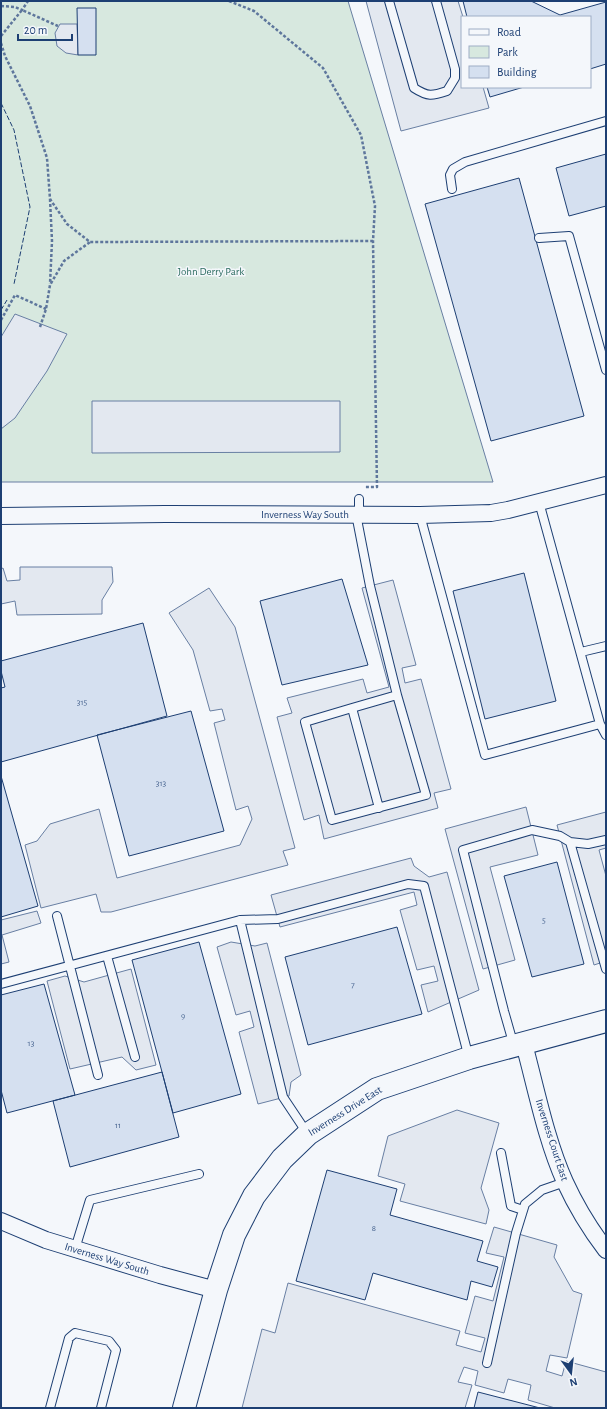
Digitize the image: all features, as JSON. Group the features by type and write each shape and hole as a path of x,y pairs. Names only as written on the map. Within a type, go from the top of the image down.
{"main road":[{"name":"Inverness Drive East","path":"184,1408 216,1290 234,1235 254,1196 282,1159 308,1134 377,1089 470,1058 606,1021"}],"street":[{"name":"Inverness Way South","path":"1,516 358,509 420,514 491,513 606,485"},
{"name":"Inverness Court East","path":"519,1045 565,1182 587,1225 606,1250"},
{"name":"Inverness Way South","path":"1,1221 46,1240 216,1290"}],"lane":[{"path":"389,1 414,88 429,96 448,91 455,78 455,69 436,1"},
{"path":"452,189 450,175 453,169 465,162 606,121"},
{"path":"539,238 569,236 606,370"},
{"path":"539,502 600,724 606,735"},
{"path":"358,509 370,586 397,695 426,795 332,820 305,722 397,695"},
{"path":"420,514 484,755 600,724"},
{"path":"581,652 606,646"},
{"path":"352,708 379,808"},
{"path":"519,1045 502,1003 462,850 532,830 560,836 570,842 588,844 606,840"},
{"path":"570,842 606,969"},
{"path":"1,984 240,920 278,919 408,884 424,886 470,1058"},
{"path":"57,916 98,1075"},
{"path":"240,920 283,1097 308,1134"},
{"path":"107,956 135,1057"},
{"path":"501,1153 511,1206 523,1210"},
{"path":"75,1249 90,1200 200,1174"},
{"path":"487,1363 516,1233 525,1204 542,1190 565,1182"},
{"path":"50,1408 69,1338 75,1333 109,1341 116,1350 101,1408"}],"path":[{"path":"1,36 28,1"},
{"path":"229,1 254,11 323,68 361,135 375,206 373,241 377,487 359,487"},
{"path":"1,6 15,6 58,26"},
{"path":"1,43 5,56 30,106 47,158 52,241 50,285 46,309 40,327"},
{"path":"50,199 67,224 90,242"},
{"path":"50,285 64,261 90,242 373,241"},
{"path":"1,320 14,295 46,309"}],"green space":[{"name":"John Derry Park","path":"1,1 348,1 493,482 1,482"}],"shaded area":[{"path":"366,1 458,1 463,16 461,16 461,88 483,88 489,108 401,131"},
{"path":"60,24 77,24 78,55 66,53 57,46 55,33"},
{"path":"15,314 67,334 47,371 15,418 1,429 1,337"},
{"path":"92,401 340,401 340,452 92,453"},
{"path":"20,567 112,567 113,582 102,600 102,614 17,615 15,601 1,604 1,569 3,568 7,581 20,580"},
{"path":"393,580 416,665 402,668 405,683 421,679 451,789 434,793 438,808 324,839 319,815 304,820 277,717 292,713 287,698 363,679 367,693 389,687 362,588"},
{"path":"209,588 235,627 295,848 283,851 288,865 111,912 101,912 96,894 41,908 25,845 37,841 50,824 99,809 117,878 240,845 252,819 248,806 236,810 214,723 225,720 222,709 210,711 193,650 169,613"},
{"path":"526,807 538,855 490,867 515,960 483,969 445,829"},
{"path":"606,812 606,848 599,850 606,876 606,961 594,965 557,825"},
{"path":"411,858 414,866 429,877 447,872 479,990 428,1012 421,985 438,981 434,966 417,970 400,910 417,905 414,892 280,927 271,895"},
{"path":"37,911 41,923 2,935 9,962 1,964 1,920"},
{"path":"231,942 255,946 267,943 301,1075 291,1082 289,1096 258,1104 239,1032 254,1027 250,1011 236,1015 217,947"},
{"path":"131,969 156,1065 136,1070 122,1057 70,1069 47,981 65,976 84,982"},
{"path":"457,1110 499,1123 481,1188 489,1210 486,1224 400,1201 405,1184 378,1176 388,1136"},
{"path":"494,1227 557,1245 554,1257 573,1291 582,1294 567,1358 550,1355 546,1371 562,1376 566,1361 606,1372 606,1408 555,1408 528,1400 531,1385 508,1379 504,1393 475,1385 478,1371 464,1367 458,1382 472,1385 465,1408 242,1408 262,1329 275,1333 288,1283 460,1331 456,1345 481,1352 485,1338 465,1333 475,1296 493,1301 504,1257 486,1253"}],"building":[{"path":"463,1 531,1 560,15 606,2 606,64 591,69 591,16 467,16"},
{"path":"77,8 96,8 96,55 78,55"},
{"path":"487,88 521,88 490,97"},
{"path":"606,154 606,206 569,216 556,168"},
{"path":"519,178 584,416 491,441 425,204"},
{"path":"524,573 556,701 485,719 453,591"},
{"path":"342,579 368,665 282,685 260,601"},
{"path":"143,623 167,716 1,762 1,688 5,687 1,671 1,661"},
{"path":"191,711 224,831 129,856 97,735"},
{"path":"1,776 38,906 1,917"},
{"path":"557,862 584,964 532,977 504,876"},
{"path":"397,927 422,1014 308,1045 285,957"},
{"path":"199,942 241,1094 173,1113 132,960"},
{"path":"44,984 75,1095 7,1113 1,1090 1,995"},
{"path":"162,1072 179,1137 70,1167 53,1101"},
{"path":"327,1170 397,1189 390,1215 483,1241 477,1261 498,1267 492,1287 471,1281 467,1300 373,1273 365,1300 296,1281"},
{"path":"478,1392 540,1408 474,1408"}],"fence":[{"path":"1,103 14,130 30,207 14,284"},
{"path":"1,310 7,300"}]}
